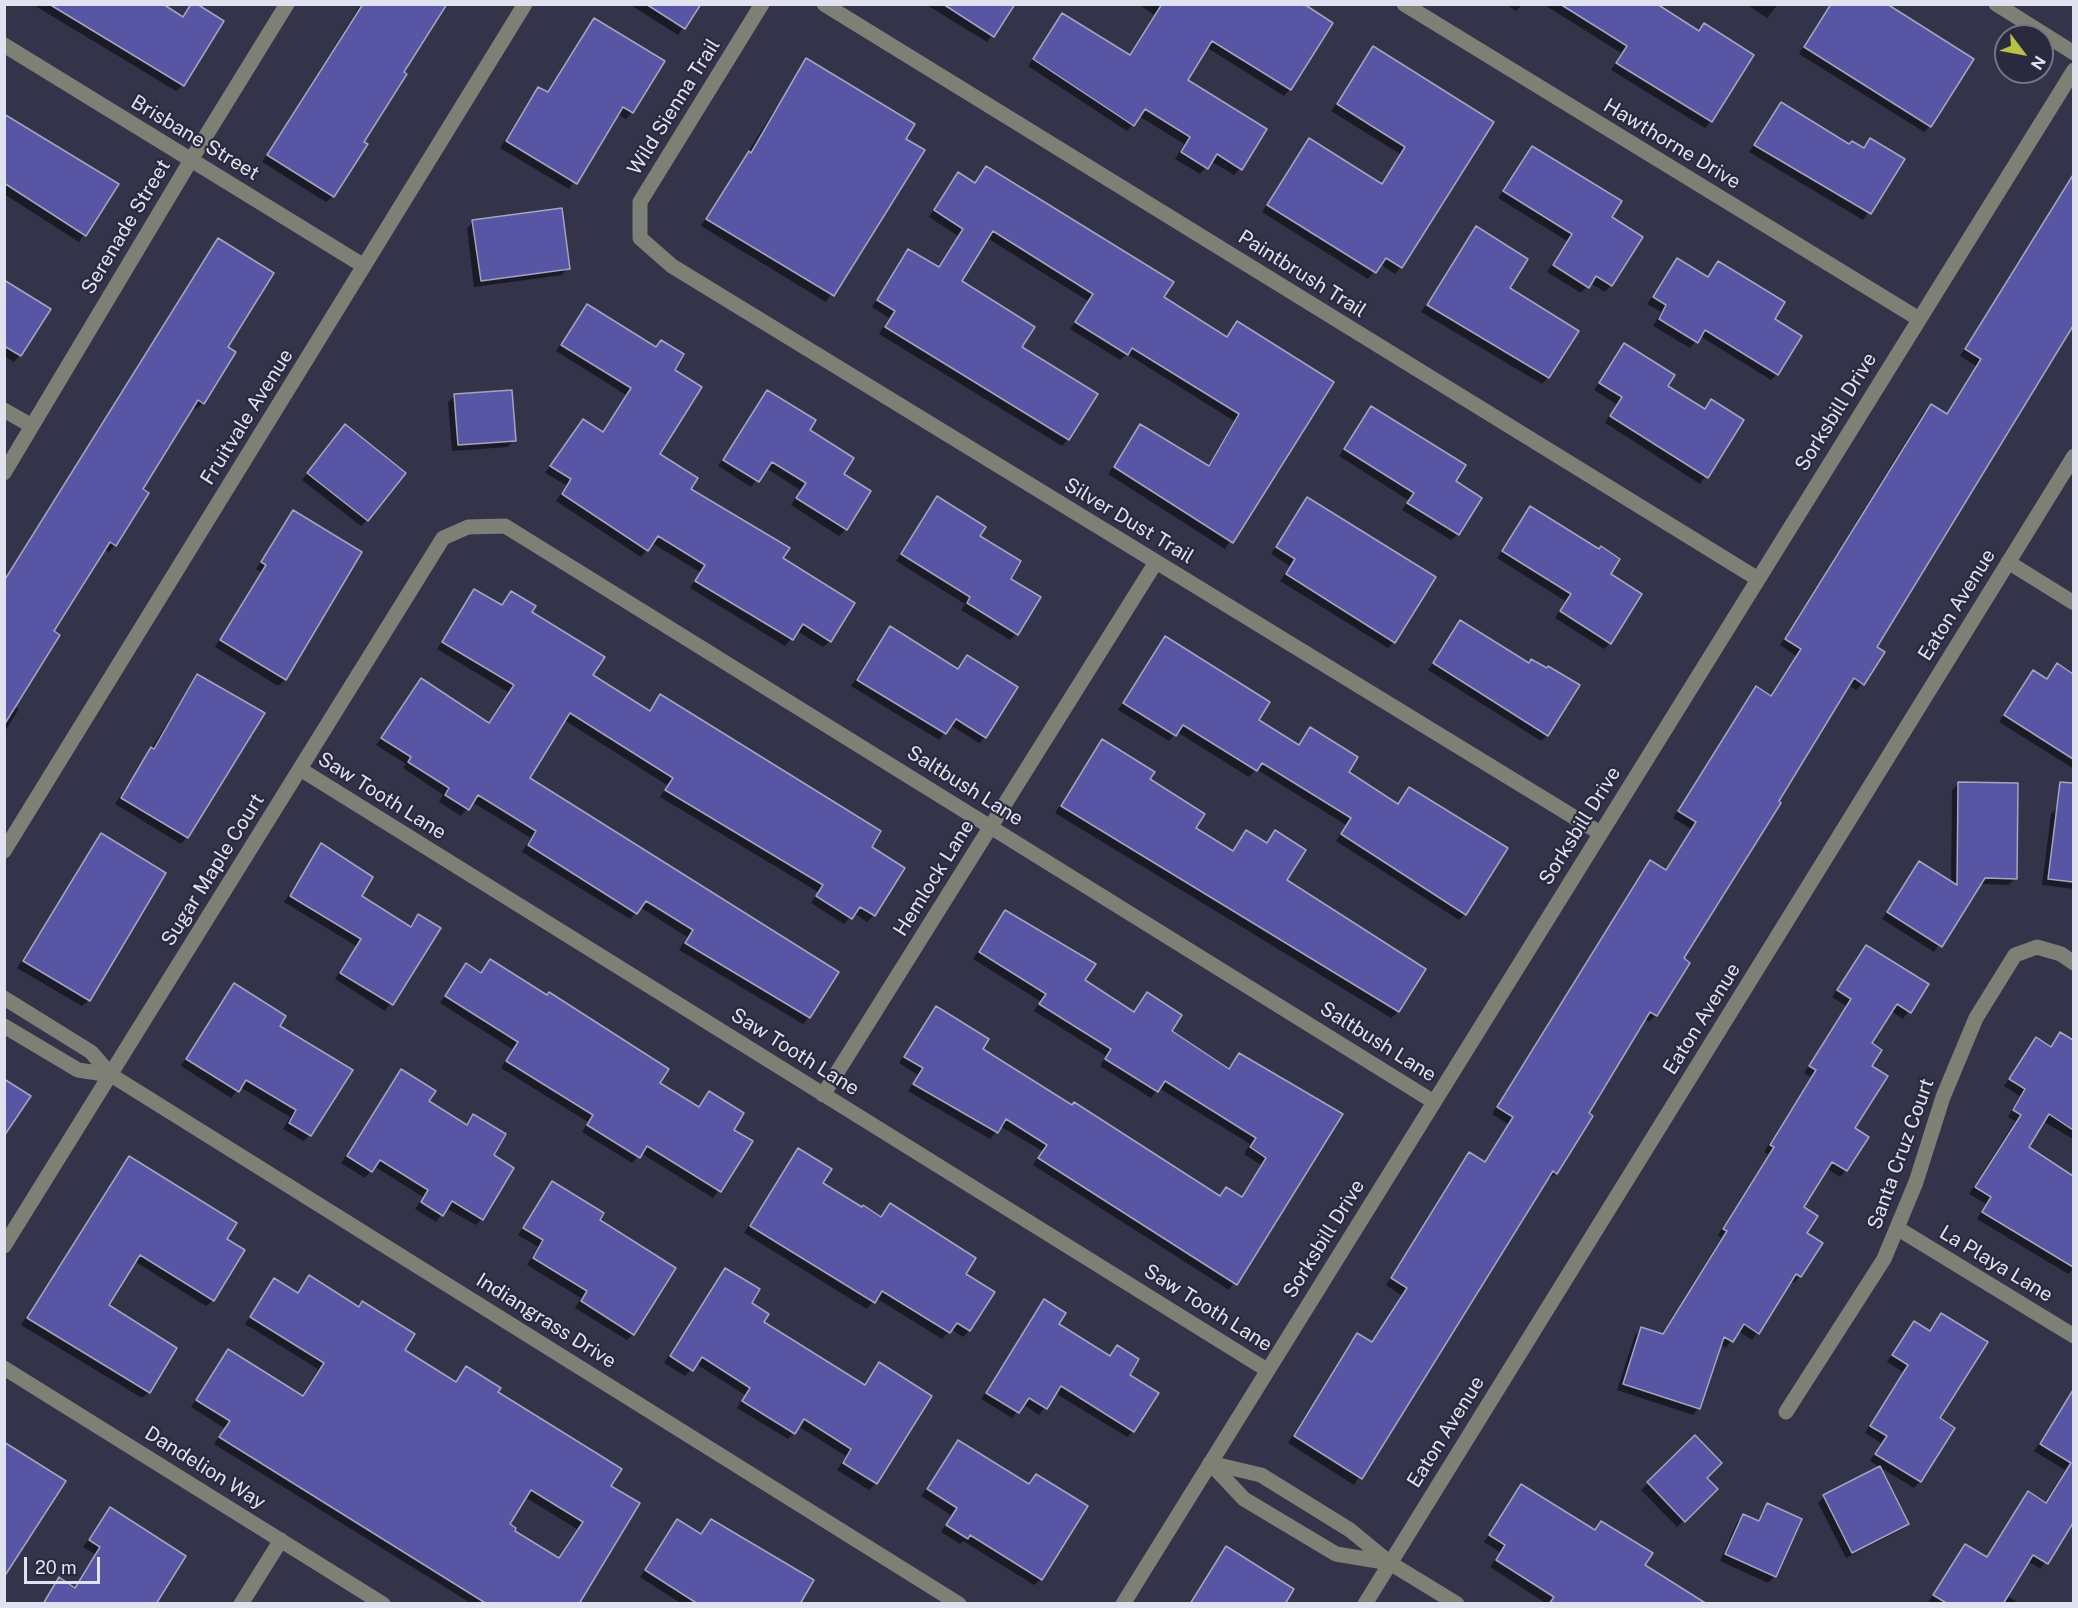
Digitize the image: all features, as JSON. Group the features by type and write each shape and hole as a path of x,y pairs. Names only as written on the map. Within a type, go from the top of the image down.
{"street":[{"name":"Serenade Street","path":"4,473 191,159 287,4"},
{"name":"Fruitvale Avenue","path":"4,851 525,4"},
{"name":"Wild Sienna Trail","path":"640,238 640,202 762,4"},
{"name":"Paintbrush Trail","path":"824,4 1758,579"},
{"name":"Hawthorne Drive","path":"1404,4 1919,319"},
{"path":"1996,4 2073,53"},
{"name":"Brisbane Street","path":"4,45 364,266"},
{"name":"Sorksbill Drive","path":"1123,1604 2073,70"},
{"name":"Silver Dust Trail","path":"640,238 672,266 1600,833"},
{"path":"4,410 32,426"},
{"name":"Eaton Avenue","path":"1365,1604 2073,456"},
{"name":"Saltbush Lane","path":"468,527 505,526 1434,1102"},
{"name":"Sugar Maple Court","path":"4,1246 443,538 468,527"},
{"name":"Hemlock Lane","path":"824,1095 1156,562"},
{"path":"2008,562 2073,603"},
{"name":"Saw Tooth Lane","path":"300,770 1268,1370"},
{"name":"Santa Cruz Court","path":"1786,1412 1884,1258 1916,1182 1942,1096 1976,1018 2015,955 2037,947 2061,954 2073,963"},
{"name":"Indiangrass Drive","path":"4,998 91,1052 111,1075 959,1604"},
{"name":"Indiangrass Drive","path":"4,1026 78,1070 111,1075"},
{"name":"La Playa Lane","path":"1897,1228 2073,1336"},
{"name":"Dandelion Way","path":"4,1368 383,1604"},
{"path":"1210,1463 1244,1499 1336,1554 1390,1563"},
{"path":"1210,1463 1261,1474 1350,1530 1390,1563 1457,1604"},
{"path":"241,1604 281,1540"}],"building":[{"path":"49,4 163,4 183,17 191,4 197,4 224,21 184,86"},
{"path":"363,4 447,4 404,72 407,74 364,142 368,144 334,197 267,155"},
{"path":"646,4 701,4 685,29"},
{"path":"943,4 1015,4 994,37"},
{"path":"1162,4 1304,4 1333,23 1291,90 1212,41 1188,80 1267,129 1242,170 1217,154 1208,169 1181,152 1190,137 1145,109 1134,126 1033,59 1062,13 1130,55"},
{"path":"1560,4 1657,4 1699,31 1704,23 1754,55 1712,122 1616,63 1627,46"},
{"path":"1831,4 1887,4 1974,59 1931,127 1804,47"},
{"path":"594,18 665,61 633,113 623,107 577,184 506,141 538,87 548,92"},
{"path":"1373,46 1494,122 1402,268 1386,258 1376,273 1267,205 1309,138 1382,184 1405,147 1337,104"},
{"path":"806,58 915,124 906,139 925,150 834,296 706,219 749,151 751,153"},
{"path":"1781,102 1849,144 1852,141 1864,148 1870,138 1905,159 1871,214 1754,145"},
{"path":"4,114 119,184 86,236 4,183"},
{"path":"1532,146 1622,201 1612,217 1643,237 1612,286 1596,276 1589,288 1553,265 1572,234 1503,191"},
{"path":"986,166 1174,282 1164,297 1227,337 1237,321 1334,382 1233,543 1114,467 1140,424 1209,466 1239,414 1132,348 1128,355 1075,322 1093,294 993,231 962,281 1035,327 1022,347 1098,394 1069,440 885,327 895,311 877,300 908,249 939,267 963,229 934,210 958,172 975,183"},
{"path":"2073,175 2073,326 1877,647 1885,652 1864,685 1854,678 1779,801 1781,803 1684,958 1690,963 1657,1016 1650,1012 1589,1113 1593,1116 1557,1174 1553,1171 1362,1479 1294,1436 1357,1333 1372,1342 1407,1288 1391,1278 1469,1152 1485,1162 1513,1117 1497,1107 1650,860 1666,870 1696,822 1678,811 1756,686 1771,696 1801,649 1785,639 1931,404 1947,414 1981,359 1965,349"},
{"path":"562,208 570,269 481,281 472,220"},
{"path":"1476,226 1528,259 1510,288 1579,331 1549,378 1427,305"},
{"path":"218,238 274,273 228,347 236,352 204,404 198,400 143,489 149,493 116,546 110,542 54,631 60,635 4,725 4,581"},
{"path":"1677,258 1708,277 1718,261 1785,302 1775,319 1802,336 1778,375 1705,330 1698,343 1659,319 1666,305 1653,297"},
{"path":"4,280 51,309 21,356 4,346"},
{"path":"587,304 656,347 661,340 684,354 675,370 702,387 660,454 698,478 691,489 790,548 783,558 855,603 831,642 803,624 793,640 695,581 705,565 658,536 648,551 562,494 571,479 550,466 583,419 603,432 631,388 561,345"},
{"path":"1624,343 1675,375 1668,386 1705,409 1711,399 1744,420 1708,478 1610,416 1622,397 1599,383"},
{"path":"512,390 516,441 458,445 454,394"},
{"path":"767,390 816,420 810,430 854,458 844,474 871,491 847,530 796,498 806,483 772,462 759,482 723,460"},
{"path":"1371,406 1466,465 1456,481 1482,498 1459,535 1407,503 1414,493 1344,449"},
{"path":"345,424 406,473 368,521 307,473"},
{"path":"937,496 986,527 980,536 1021,561 1011,579 1041,597 1018,635 967,603 970,597 901,554"},
{"path":"1307,497 1436,577 1395,643 1286,574 1295,559 1276,547"},
{"path":"1530,506 1599,549 1601,546 1620,559 1611,574 1642,594 1611,644 1560,611 1571,594 1502,551"},
{"path":"293,510 362,552 286,680 220,640 266,565 261,562"},
{"path":"474,589 502,605 511,591 536,606 532,612 605,657 593,675 650,711 660,694 881,831 872,847 905,868 875,916 860,907 852,919 816,896 823,885 665,790 673,778 570,713 530,778 839,972 810,1018 685,943 693,930 646,901 637,914 528,845 536,831 478,795 469,810 445,795 449,788 408,762 411,757 381,738 421,678 489,723 514,685 442,642"},
{"path":"1460,620 1529,663 1531,659 1547,668 1548,666 1580,685 1548,736 1433,663"},
{"path":"890,626 958,669 967,655 1018,687 986,738 956,719 946,734 857,680"},
{"path":"1165,636 1270,702 1259,720 1299,745 1310,727 1358,757 1349,772 1398,804 1409,787 1508,848 1466,915 1341,834 1351,818 1262,763 1257,771 1183,725 1176,736 1123,703"},
{"path":"2057,663 2073,674 2073,759 2004,715 2033,670 2047,679"},
{"path":"197,674 265,713 188,838 121,798 151,747 154,749"},
{"path":"1102,739 1155,772 1150,779 1205,814 1196,828 1233,851 1246,830 1267,843 1275,830 1306,850 1287,880 1426,969 1399,1012 1061,806"},
{"path":"1958,782 2018,783 2017,879 1985,878 1942,947 1887,912 1919,861 1957,885"},
{"path":"2060,782 2073,783 2073,882 2048,879"},
{"path":"101,833 166,873 90,1001 23,961"},
{"path":"321,843 373,877 362,896 411,927 418,914 441,928 393,1005 340,973 361,939 290,896"},
{"path":"1005,910 1096,964 1085,980 1134,1012 1147,992 1182,1015 1172,1031 1229,1069 1239,1053 1343,1114 1237,1285 1038,1158 1047,1145 1006,1119 998,1133 913,1084 923,1068 904,1057 936,1006 989,1039 983,1049 1072,1105 1074,1102 1220,1196 1226,1187 1242,1197 1266,1158 1250,1147 1256,1138 1165,1081 1158,1092 1105,1059 1111,1049 1039,1004 1046,994 979,952"},
{"path":"1866,945 1929,984 1911,1013 1897,1004 1872,1043 1882,1050 1872,1066 1888,1076 1855,1128 1869,1137 1847,1171 1832,1162 1804,1207 1818,1216 1807,1233 1823,1243 1801,1277 1796,1274 1759,1334 1744,1324 1733,1342 1724,1337 1700,1409 1623,1384 1641,1327 1663,1334 1727,1231 1723,1229 1774,1147 1770,1145 1816,1070 1809,1066 1851,999 1837,990"},
{"path":"490,959 547,995 549,992 669,1069 660,1083 699,1107 709,1091 744,1113 734,1130 753,1141 721,1192 647,1146 640,1158 587,1125 593,1115 506,1061 518,1042 445,996 466,963 481,973"},
{"path":"234,983 286,1016 280,1026 353,1070 311,1136 289,1123 296,1110 246,1080 239,1092 186,1059"},
{"path":"2060,1032 2073,1040 2073,1130 2049,1114 2029,1147 2073,1176 2073,1267 1982,1212 1991,1197 1975,1187 2021,1115 2013,1110 2025,1089 2009,1079 2036,1037 2051,1047"},
{"path":"401,1069 436,1091 429,1101 467,1125 473,1114 506,1134 494,1155 514,1168 483,1220 452,1201 443,1216 421,1202 428,1190 380,1160 372,1172 347,1156"},
{"path":"4,1079 31,1096 4,1136"},
{"path":"798,1148 832,1169 823,1183 881,1217 890,1203 976,1258 966,1274 995,1292 970,1331 957,1323 950,1333 882,1291 875,1303 750,1226"},
{"path":"129,1156 237,1223 227,1239 245,1250 214,1301 140,1255 109,1305 177,1348 150,1393 27,1318"},
{"path":"552,1181 604,1213 600,1220 676,1268 634,1335 581,1301 587,1291 533,1258 543,1240 523,1228"},
{"path":"725,1268 760,1289 752,1303 769,1314 764,1322 865,1385 879,1362 932,1396 877,1484 843,1463 851,1449 804,1419 795,1434 742,1401 750,1388 702,1357 693,1371 670,1356"},
{"path":"309,1275 359,1307 362,1301 415,1334 405,1350 456,1382 466,1366 501,1388 498,1392 622,1469 611,1486 640,1503 579,1604 487,1604 219,1437 230,1421 196,1400 228,1349 303,1396 324,1363 250,1317 274,1278 298,1293","holes":["531,1490 583,1522 559,1558 515,1531 516,1528 510,1524"]},
{"path":"1044,1299 1066,1313 1059,1324 1110,1356 1117,1345 1139,1359 1130,1375 1159,1393 1134,1432 1061,1386 1047,1409 1029,1398 1019,1413 986,1393"},
{"path":"1941,1313 1988,1342 1940,1418 1955,1428 1921,1482 1875,1454 1887,1436 1870,1426 1908,1365 1892,1355 1914,1321 1930,1331"},
{"path":"2073,1390 2073,1523 2048,1564 2033,1555 2003,1604 1948,1604 1933,1595 1965,1544 1987,1557 2028,1491 2046,1503 2071,1463 2040,1444"},
{"path":"1695,1435 1722,1463 1707,1478 1718,1489 1685,1522 1647,1482"},
{"path":"958,1440 1029,1484 1036,1474 1088,1506 1042,1580 970,1535 968,1539 946,1525 957,1508 927,1489"},
{"path":"4,1442 66,1481 4,1577"},
{"path":"1880,1466 1909,1524 1852,1553 1823,1495"},
{"path":"1521,1484 1595,1530 1601,1521 1653,1553 1645,1565 1707,1604 1549,1604 1554,1597 1496,1560 1505,1545 1489,1535"},
{"path":"1767,1503 1802,1519 1776,1577 1725,1554 1743,1514 1759,1521"},
{"path":"110,1507 186,1556 156,1604 43,1604 59,1577 75,1588 100,1547 89,1540"},
{"path":"677,1519 701,1534 711,1519 814,1580 800,1604 698,1604 645,1570"},
{"path":"1226,1546 1294,1589 1285,1604 1190,1604"}]}
